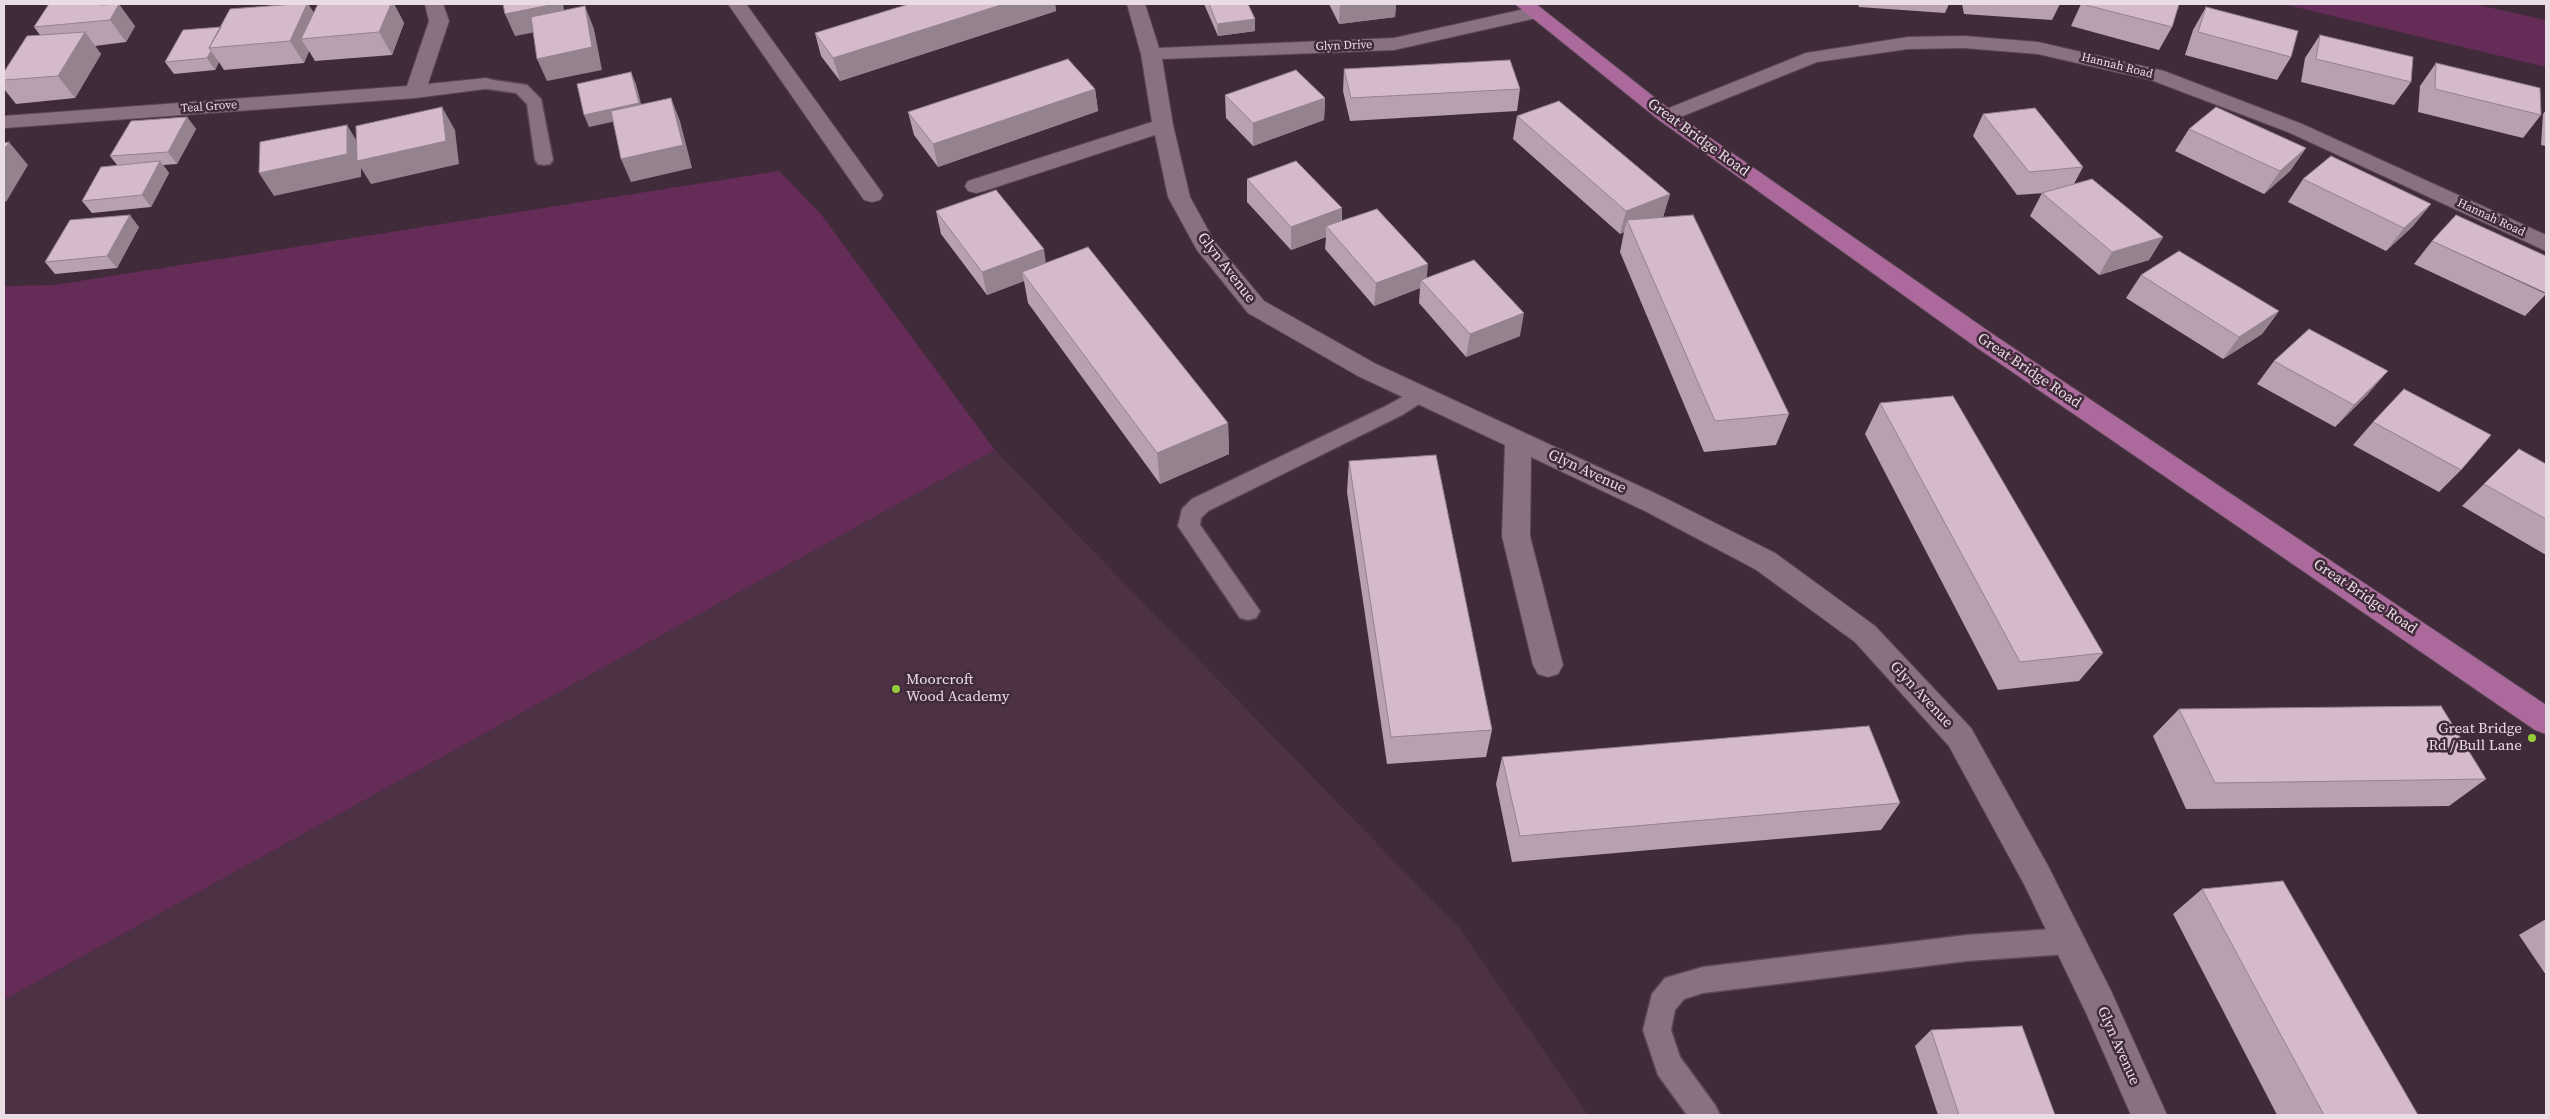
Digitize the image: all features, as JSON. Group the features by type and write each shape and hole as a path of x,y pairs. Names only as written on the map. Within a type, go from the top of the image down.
{"main road":[{"name":"Great Bridge Road","path":"1529,9 1666,116 1984,342 2222,500 2546,721"}],"street":[{"path":"415,92 439,21 434,4"},
{"path":"737,4 872,195"},
{"name":"Glyn Avenue","path":"1136,4 1151,54 1163,125 1179,197 1205,245 1256,307 1367,370 1654,504 1765,561 1865,634 1960,737 2036,875 2149,1115"},
{"name":"Glyn Drive","path":"1151,54 1394,44 1529,9"},
{"name":"Hannah Road","path":"1666,116 1813,57 1908,43 1964,42 2038,48 2157,75 2295,128 2546,244"},
{"name":"Teal Grove","path":"4,122 415,92 486,84"},
{"path":"976,186 1163,125"},
{"path":"1518,440 1516,536 1548,664"}],"lane":[{"path":"486,84 521,89 535,103 544,160"},
{"path":"1248,611 1189,526 1190,515 1200,505 1395,410 1420,394"},
{"path":"1705,1115 1668,1065 1657,1030 1662,1004 1675,988 1704,980 1967,948 2068,941"}],"shaded area":[{"path":"2283,4 2474,4 2546,20 2546,67"},
{"path":"779,171 820,213 995,450 4,1000 4,286 54,285"},
{"name":"Moorcroft Wood Academy","path":"995,450 1460,929 1588,1115 4,1115 4,1000"}],"building":[{"path":"49,4 119,4 110,20 34,27"},
{"path":"307,4 290,41 209,48 230,9"},
{"path":"318,4 391,4 379,32 301,39"},
{"path":"503,4 555,4 505,14"},
{"path":"909,4 1004,4 833,58 815,33"},
{"path":"1209,4 1248,4 1255,19 1217,24"},
{"path":"2082,4 2179,4 2172,27"},
{"path":"585,6 592,47 537,59 531,17"},
{"path":"2206,7 2298,31 2291,57 2198,32"},
{"path":"221,27 209,48 211,51 207,58 165,62 183,30"},
{"path":"85,32 58,76 4,80 4,72 27,36"},
{"path":"2320,35 2413,57 2411,82 2316,59"},
{"path":"1068,59 1095,89 933,144 908,112"},
{"path":"1510,60 1520,89 1351,98 1344,69"},
{"path":"2436,63 2540,88 2541,115 2435,89"},
{"path":"1296,70 1325,98 1253,123 1225,95"},
{"path":"631,72 639,103 584,115 577,84"},
{"path":"671,98 683,145 621,159 611,111"},
{"path":"1559,101 1670,194 1626,211 1517,116"},
{"path":"442,107 446,141 357,161 356,126"},
{"path":"2216,107 2306,148 2280,171 2189,129"},
{"path":"2035,108 2083,167 2029,172 1983,114"},
{"path":"187,117 168,152 110,156 131,121"},
{"path":"347,125 347,154 259,173 260,142"},
{"path":"9,142 4,150 4,143"},
{"path":"2331,156 2431,204 2404,228 2303,179"},
{"path":"160,161 142,195 82,201 101,167"},
{"path":"1296,161 1342,208 1291,227 1247,179"},
{"path":"2092,179 2163,237 2112,252 2042,193"},
{"path":"996,190 1044,249 982,272 936,211"},
{"path":"1377,209 1428,264 1376,283 1326,226"},
{"path":"130,215 107,256 45,262 70,220"},
{"path":"1693,215 1789,414 1715,421 1627,220"},
{"path":"2456,215 2546,256 2546,293 2432,241"},
{"path":"1088,247 1228,423 1157,453 1022,272"},
{"path":"2179,251 2279,311 2239,337 2141,275"},
{"path":"1474,260 1524,313 1470,334 1421,280"},
{"path":"2309,329 2388,371 2354,405 2274,361"},
{"path":"2404,389 2491,435 2461,470 2373,422"},
{"path":"1953,396 2103,653 2020,662 1880,403"},
{"path":"2519,449 2546,464 2546,519 2484,484"},
{"path":"1436,455 1492,730 1391,737 1349,461"},
{"path":"2441,706 2486,779 2215,783 2179,709"},
{"path":"1869,726 1900,803 1520,836 1502,757"},
{"path":"2283,881 2418,1115 2324,1115 2202,889"},
{"path":"2022,1026 2055,1115 1959,1115 1931,1030"}],"place":[{"name":"Moorcroft Wood Academy","path":"896,689"},
{"name":"Great Bridge Rd / Bull Lane","path":"2532,738"}]}
